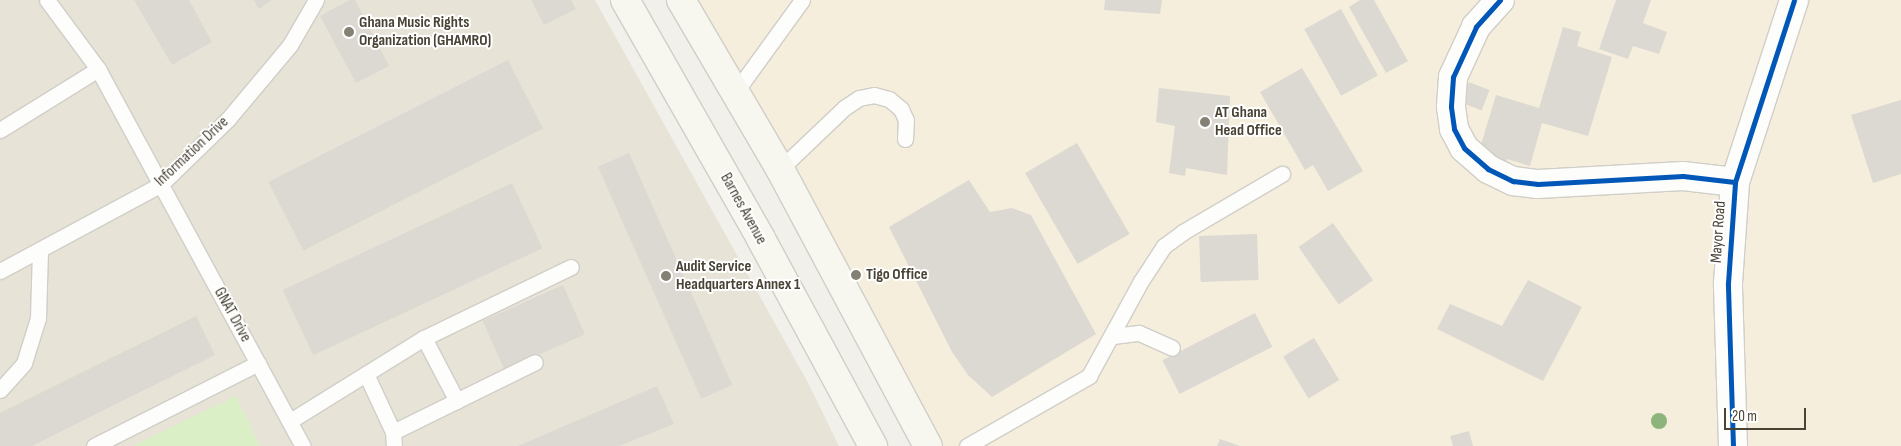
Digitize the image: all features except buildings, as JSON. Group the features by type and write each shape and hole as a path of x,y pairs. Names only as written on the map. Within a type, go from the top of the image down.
{"main road":[{"name":"Barnes Avenue","path":"625,0 760,237 873,446"},
{"path":"681,0 734,94 780,169 928,446"}],"street":[{"path":"1500,0 1476,27 1453,77 1451,107 1454,130 1464,148 1488,169 1513,181 1538,184 1683,176 1735,182"},
{"name":"Mayor Road","path":"1733,446 1728,283 1735,182 1794,0"}],"lane":[{"name":"GNAT Drive","path":"47,0 98,69 303,446"},
{"name":"Information Drive","path":"0,271 160,185 228,119 290,45 316,0"},
{"path":"734,94 802,0"},
{"path":"0,130 98,69"},
{"path":"780,169 844,108 859,98 874,95 889,99 901,109 906,120 905,139"},
{"path":"967,446 1081,383 1096,367 1140,281 1168,242 1282,174"},
{"path":"0,390 24,363 38,318 40,250"},
{"path":"290,421 424,338 571,267"},
{"path":"1113,336 1139,333 1172,348"},
{"path":"424,338 457,400"},
{"path":"366,374 394,439 457,400 535,362"},
{"path":"94,446 258,363"}],"shaded area":[{"path":"0,0 595,0 807,381 839,446 0,446"},
{"path":"695,0 1901,0 1901,446 941,446"}],"green space":[{"path":"236,396 260,446 132,446"}],"cycle path":[{"path":"1500,0 1476,27 1453,77 1451,107 1454,129 1464,148 1488,169 1513,181 1538,184 1683,176 1735,182"},
{"path":"1733,446 1728,283 1735,182 1794,0"}],"place":[{"name":"Ghana Music Rights Organization (GHAMRO)","path":"349,32"},
{"name":"AT Ghana Head Office","path":"1205,122"},
{"name":"Tigo Office","path":"856,275"},
{"name":"Audit Service Headquarters Annex 1","path":"666,276"}]}
